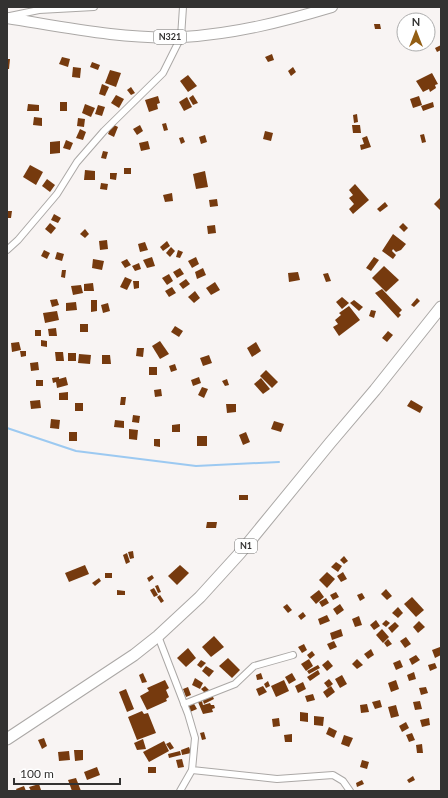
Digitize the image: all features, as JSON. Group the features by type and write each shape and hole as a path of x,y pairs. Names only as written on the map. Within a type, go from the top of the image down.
{"highway":[{"name":"N1","path":"7,739 134,654 158,636 200,597 240,553 375,390 441,307"}],"main road":[{"name":"N321","path":"7,17 121,34 181,37 253,29 283,22 332,7"}],"street":[{"name":"N321","path":"7,17 39,9 94,7"},
{"path":"7,250 18,240 57,194 77,162 104,131 163,73 181,37 183,7"},
{"path":"158,636 184,704 195,738 192,770 180,791"},
{"path":"184,704 235,684 254,666 293,654"},
{"path":"192,770 277,779 333,775 343,781 350,791"}],"building":[{"path":"374,24 380,24 381,29 375,29"},
{"path":"441,45 441,50 437,52 436,48"},
{"path":"272,54 274,60 268,62 265,57"},
{"path":"62,57 70,59 68,67 59,64"},
{"path":"7,59 10,59 9,69 7,69"},
{"path":"92,62 100,65 98,70 90,67"},
{"path":"73,67 81,68 80,78 72,77"},
{"path":"293,67 296,72 291,76 288,71"},
{"path":"110,70 121,73 116,87 105,83"},
{"path":"432,73 438,84 435,85 436,88 430,92 429,89 423,92 416,81"},
{"path":"188,75 197,86 188,92 180,81"},
{"path":"102,84 109,87 105,96 99,94"},
{"path":"131,87 135,93 131,95 127,90"},
{"path":"116,95 124,99 119,108 111,103"},
{"path":"193,95 198,103 193,105 189,98"},
{"path":"158,96 160,103 157,104 158,109 149,112 145,100"},
{"path":"419,96 422,105 413,108 410,99"},
{"path":"187,97 192,107 184,111 179,102"},
{"path":"60,102 67,102 67,111 60,111"},
{"path":"433,102 434,107 423,111 421,106"},
{"path":"28,104 39,105 39,111 27,111"},
{"path":"85,104 95,108 91,117 82,113"},
{"path":"98,105 105,107 102,116 95,114"},
{"path":"357,114 358,122 354,123 353,115"},
{"path":"34,117 42,118 42,126 33,125"},
{"path":"78,118 85,119 84,127 77,126"},
{"path":"166,123 168,130 164,131 162,124"},
{"path":"112,124 118,127 114,137 108,134"},
{"path":"140,125 143,131 137,135 133,129"},
{"path":"352,125 360,125 361,133 353,133"},
{"path":"80,129 86,132 83,140 76,138"},
{"path":"265,131 273,133 271,141 263,139"},
{"path":"424,134 426,142 422,143 420,135"},
{"path":"205,135 207,142 201,144 199,137"},
{"path":"367,136 371,147 361,150 360,145 364,144 362,138"},
{"path":"183,137 185,142 181,144 179,138"},
{"path":"66,140 73,143 70,150 63,148"},
{"path":"60,141 60,153 50,154 50,142"},
{"path":"148,141 150,149 141,151 139,143"},
{"path":"103,151 108,152 106,159 101,158"},
{"path":"30,165 43,172 36,185 23,177"},
{"path":"124,168 131,168 131,174 124,174"},
{"path":"85,170 95,171 95,180 84,180"},
{"path":"205,171 208,187 196,189 193,174"},
{"path":"110,173 117,173 116,180 110,179"},
{"path":"47,179 55,185 50,192 42,186"},
{"path":"101,183 108,184 107,190 100,189"},
{"path":"355,184 369,200 353,214 349,209 354,204 349,198 353,195 349,190"},
{"path":"172,193 173,201 165,202 163,195"},
{"path":"441,197 441,211 434,204"},
{"path":"217,199 218,206 210,207 209,200"},
{"path":"385,202 388,206 380,212 377,209"},
{"path":"7,211 12,211 11,218 7,218"},
{"path":"54,214 61,218 58,223 51,220"},
{"path":"50,223 56,228 51,234 45,229"},
{"path":"403,223 408,228 404,232 399,227"},
{"path":"215,225 216,233 208,234 207,226"},
{"path":"85,229 89,234 85,238 80,234"},
{"path":"393,234 406,244 401,250 396,252 393,249 392,251 396,255 393,259 382,251"},
{"path":"107,240 108,249 100,250 99,241"},
{"path":"167,241 170,246 163,251 160,247"},
{"path":"145,242 148,250 140,252 138,244"},
{"path":"171,247 175,251 170,257 166,253"},
{"path":"44,250 50,253 47,259 41,256"},
{"path":"178,250 183,252 180,258 176,257"},
{"path":"57,252 64,254 62,261 55,259"},
{"path":"152,257 155,266 147,268 143,260"},
{"path":"196,257 199,264 192,268 188,261"},
{"path":"374,257 379,260 371,271 366,268"},
{"path":"93,259 104,261 102,270 92,268"},
{"path":"127,259 131,265 125,268 121,262"},
{"path":"139,263 141,269 135,271 132,266"},
{"path":"384,266 399,280 386,292 372,278"},
{"path":"180,268 184,274 177,278 173,272"},
{"path":"203,268 206,275 197,279 195,272"},
{"path":"62,270 66,270 65,278 61,277"},
{"path":"298,272 300,280 289,282 288,273"},
{"path":"328,273 331,281 326,282 323,274"},
{"path":"169,274 173,281 167,285 162,278"},
{"path":"125,277 132,280 127,290 120,287"},
{"path":"186,279 190,284 183,289 179,284"},
{"path":"133,281 139,281 139,288 134,289"},
{"path":"215,282 220,290 211,295 206,288"},
{"path":"93,283 94,291 84,291 84,284"},
{"path":"81,285 83,293 73,295 71,286"},
{"path":"172,287 176,293 169,297 165,291"},
{"path":"382,289 402,310 399,313 401,315 398,318 375,293"},
{"path":"195,291 200,298 194,303 188,297"},
{"path":"342,297 349,303 342,309 336,302"},
{"path":"417,298 420,301 414,307 411,305"},
{"path":"57,299 59,305 52,307 50,300"},
{"path":"91,300 97,300 97,311 91,312"},
{"path":"354,300 363,307 359,311 350,303"},
{"path":"76,302 77,310 66,311 66,303"},
{"path":"108,303 110,311 103,313 101,305"},
{"path":"349,306 360,320 339,336 333,327 338,324 335,320 341,315 339,313"},
{"path":"371,310 376,311 374,318 369,316"},
{"path":"57,311 59,320 45,323 43,313"},
{"path":"80,324 88,324 88,332 80,332"},
{"path":"175,326 183,331 179,337 171,332"},
{"path":"56,328 57,336 49,336 48,329"},
{"path":"35,330 41,330 41,336 35,336"},
{"path":"388,331 393,335 387,342 382,338"},
{"path":"41,340 47,341 47,347 41,346"},
{"path":"160,341 169,354 160,359 152,346"},
{"path":"19,342 21,350 12,352 11,343"},
{"path":"256,342 261,351 252,357 247,348"},
{"path":"137,348 144,348 143,357 136,356"},
{"path":"20,351 26,351 26,356 21,357"},
{"path":"55,352 63,352 64,361 56,361"},
{"path":"68,353 76,353 76,361 68,361"},
{"path":"79,354 91,355 90,364 78,363"},
{"path":"102,355 110,355 111,364 102,364"},
{"path":"209,355 212,363 203,366 200,358"},
{"path":"38,362 39,370 31,371 30,363"},
{"path":"175,364 177,370 171,372 169,366"},
{"path":"149,367 157,367 157,375 149,375"},
{"path":"266,370 278,382 272,388 260,376"},
{"path":"59,377 59,379 66,377 68,385 57,388 56,382 53,383 52,378"},
{"path":"199,377 201,383 193,386 191,380"},
{"path":"261,378 270,389 263,394 254,384"},
{"path":"227,379 229,385 225,386 222,381"},
{"path":"36,380 43,380 43,386 36,386"},
{"path":"202,387 208,389 204,398 198,395"},
{"path":"161,389 162,396 155,397 154,390"},
{"path":"68,392 68,400 59,400 59,393"},
{"path":"121,397 126,397 125,405 120,405"},
{"path":"40,400 41,408 31,409 30,401"},
{"path":"411,400 423,407 420,413 407,406"},
{"path":"75,403 83,403 83,411 75,411"},
{"path":"226,404 236,404 236,412 227,413"},
{"path":"133,415 140,416 139,423 132,422"},
{"path":"51,419 60,420 59,429 50,428"},
{"path":"115,420 124,421 124,428 114,427"},
{"path":"274,421 284,424 281,432 271,429"},
{"path":"180,424 180,432 172,432 172,425"},
{"path":"129,429 138,430 137,440 129,439"},
{"path":"69,432 77,432 77,441 69,441"},
{"path":"246,432 250,442 243,445 239,435"},
{"path":"197,436 207,436 207,446 197,446"},
{"path":"154,439 160,439 160,447 154,446"},
{"path":"239,495 248,495 248,500 239,500"},
{"path":"207,522 217,522 216,528 206,528"},
{"path":"133,551 134,558 130,559 128,552"},
{"path":"127,553 130,562 126,564 123,555"},
{"path":"344,556 348,561 344,564 340,560"},
{"path":"336,562 342,566 338,572 331,567"},
{"path":"85,565 89,574 69,582 65,573"},
{"path":"180,565 189,573 177,585 168,576"},
{"path":"327,572 335,579 327,588 319,580"},
{"path":"343,572 347,579 341,582 337,576"},
{"path":"105,573 112,573 112,578 105,578"},
{"path":"152,575 154,578 149,582 147,578"},
{"path":"99,578 101,581 95,586 92,583"},
{"path":"158,585 161,592 158,593 155,586"},
{"path":"154,588 158,595 154,597 150,590"},
{"path":"386,589 392,596 387,600 381,594"},
{"path":"117,590 125,591 125,595 117,595"},
{"path":"319,590 324,597 316,604 310,597"},
{"path":"336,592 339,597 333,600 330,595"},
{"path":"362,593 365,598 360,601 357,595"},
{"path":"160,595 164,601 161,603 157,597"},
{"path":"412,597 424,610 416,617 404,604"},
{"path":"326,598 329,603 322,607 319,602"},
{"path":"287,604 292,610 288,613 283,607"},
{"path":"340,604 344,610 337,615 333,609"},
{"path":"398,607 403,613 398,618 392,613"},
{"path":"303,612 306,616 301,620 298,616"},
{"path":"327,615 330,621 320,625 318,619"},
{"path":"359,616 362,625 355,627 352,619"},
{"path":"376,620 380,626 374,630 370,625"},
{"path":"386,620 390,623 386,627 382,624"},
{"path":"419,621 425,627 418,633 413,627"},
{"path":"395,622 399,626 392,633 388,628"},
{"path":"341,629 343,636 332,640 330,633"},
{"path":"382,629 389,637 383,643 376,635"},
{"path":"214,636 224,647 211,657 202,647"},
{"path":"406,637 411,644 405,648 400,641"},
{"path":"388,639 392,644 387,647 384,643"},
{"path":"334,641 337,647 330,650 327,644"},
{"path":"304,644 307,650 302,653 298,647"},
{"path":"440,647 441,655 435,658 432,650"},
{"path":"188,648 196,658 186,667 177,658"},
{"path":"371,649 374,655 368,659 364,654"},
{"path":"312,651 315,655 310,659 307,655"},
{"path":"416,655 420,660 412,665 409,659"},
{"path":"228,658 240,670 232,678 219,666"},
{"path":"309,659 313,666 306,671 301,664"},
{"path":"357,659 363,665 357,669 352,664"},
{"path":"201,660 206,663 201,668 197,665"},
{"path":"328,660 333,666 327,671 322,665"},
{"path":"400,660 403,667 396,670 393,663"},
{"path":"435,663 437,668 430,671 428,665"},
{"path":"318,665 320,668 309,674 307,671"},
{"path":"206,666 214,671 209,677 202,671"},
{"path":"318,670 320,674 310,681 307,677"},
{"path":"414,672 416,679 409,681 407,675"},
{"path":"143,673 147,682 142,683 139,675"},
{"path":"261,673 263,679 257,680 256,675"},
{"path":"292,673 296,680 289,684 285,677"},
{"path":"342,675 347,684 340,688 335,679"},
{"path":"195,678 203,683 200,689 192,685"},
{"path":"329,679 333,684 328,688 324,683"},
{"path":"165,680 169,688 166,690 169,697 166,699 167,701 147,710 140,696 149,691 147,688"},
{"path":"284,680 289,691 276,697 271,686"},
{"path":"396,680 399,689 391,692 388,683"},
{"path":"268,681 270,686 266,688 264,684"},
{"path":"303,682 306,689 298,693 295,686"},
{"path":"205,686 209,690 205,693 201,689"},
{"path":"263,686 267,692 259,696 256,689"},
{"path":"331,686 335,692 327,698 323,692"},
{"path":"188,687 191,695 186,697 183,689"},
{"path":"426,687 428,693 421,695 419,688"},
{"path":"126,689 134,709 127,712 119,692"},
{"path":"211,693 214,699 204,704 202,698"},
{"path":"313,694 315,700 307,702 305,696"},
{"path":"380,700 382,707 375,709 372,702"},
{"path":"202,701 203,705 210,703 211,705 214,705 215,708 212,709 213,712 203,714 198,702"},
{"path":"420,701 422,709 415,710 413,702"},
{"path":"193,702 197,709 190,712 187,706"},
{"path":"367,704 369,712 361,713 360,705"},
{"path":"396,705 399,716 391,718 388,707"},
{"path":"142,711 144,714 148,713 156,733 137,740 128,717"},
{"path":"300,712 308,713 308,722 300,721"},
{"path":"314,716 324,717 323,726 314,725"},
{"path":"279,718 280,726 273,727 272,719"},
{"path":"429,718 430,725 422,727 420,720"},
{"path":"406,722 409,728 402,732 399,726"},
{"path":"329,727 337,731 334,738 326,734"},
{"path":"204,732 206,739 202,740 200,733"},
{"path":"412,733 415,740 409,742 406,735"},
{"path":"292,734 292,742 285,742 284,735"},
{"path":"344,735 353,738 349,747 341,744"},
{"path":"44,738 47,746 42,749 38,740"},
{"path":"143,739 146,749 137,750 134,743"},
{"path":"164,741 169,751 149,762 143,752"},
{"path":"170,742 174,748 170,750 166,744"},
{"path":"422,744 423,753 417,753 416,745"},
{"path":"189,747 191,753 182,755 181,750"},
{"path":"74,750 83,750 83,760 75,761"},
{"path":"69,751 70,760 59,761 58,752"},
{"path":"180,751 181,755 169,758 168,754"},
{"path":"182,759 184,767 178,768 176,760"},
{"path":"362,760 369,762 367,769 360,767"},
{"path":"97,767 100,775 87,780 84,772"},
{"path":"148,767 156,767 156,773 148,773"},
{"path":"413,776 415,780 409,783 407,780"},
{"path":"76,778 81,791 72,791 68,780"},
{"path":"362,780 364,784 357,787 356,783"},
{"path":"39,784 41,790 31,791 29,787"},
{"path":"24,786 26,791 17,791 16,789"}],"waterway":[{"path":"7,428 76,451 196,466 279,462"}]}
